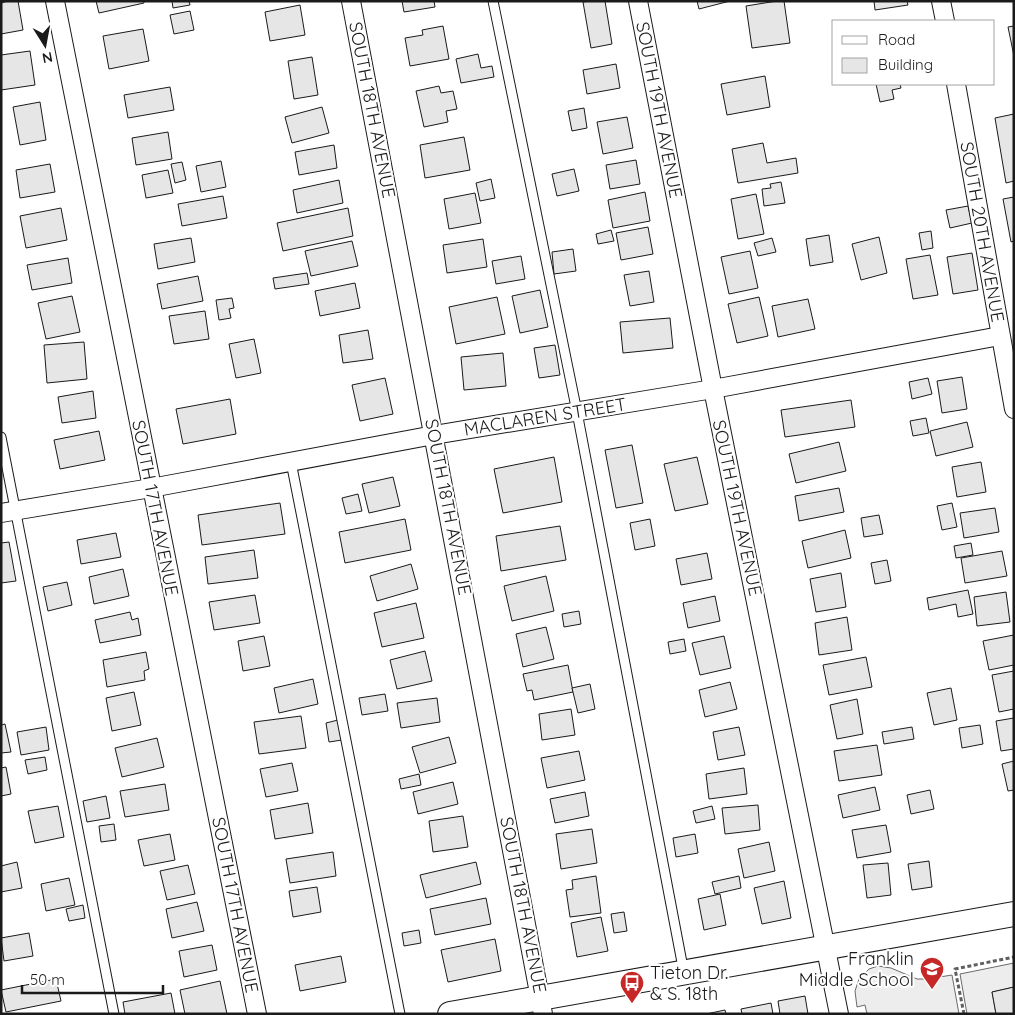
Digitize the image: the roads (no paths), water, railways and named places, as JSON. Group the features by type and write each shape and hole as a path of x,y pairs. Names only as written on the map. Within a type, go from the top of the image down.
{"main road":[{"path":"450,1014 542,1006 684,973 1014,914"}],"street":[{"name":"SOUTH 17TH AVENUE","path":"55,1 257,1014"},
{"name":"SOUTH 18TH AVENUE","path":"351,1 542,1006"},
{"name":"SOUTH 19TH AVENUE","path":"638,1 713,389 839,1014"},
{"path":"941,1 945,20"},
{"name":"SOUTH 20TH AVENUE","path":"956,85 1014,409"},
{"name":"MACLAREN STREET","path":"9,511 151,488 434,435 713,389 1000,336"}],"lane":[{"path":"493,1 577,412 684,973"},
{"path":"1,437 9,511 114,1014"},
{"path":"291,462 400,1014"}],"place":[{"name":"Franklin Middle School","path":"932,990"},
{"name":"Tieton Dr. & S. 18th","path":"632,1004"}]}
